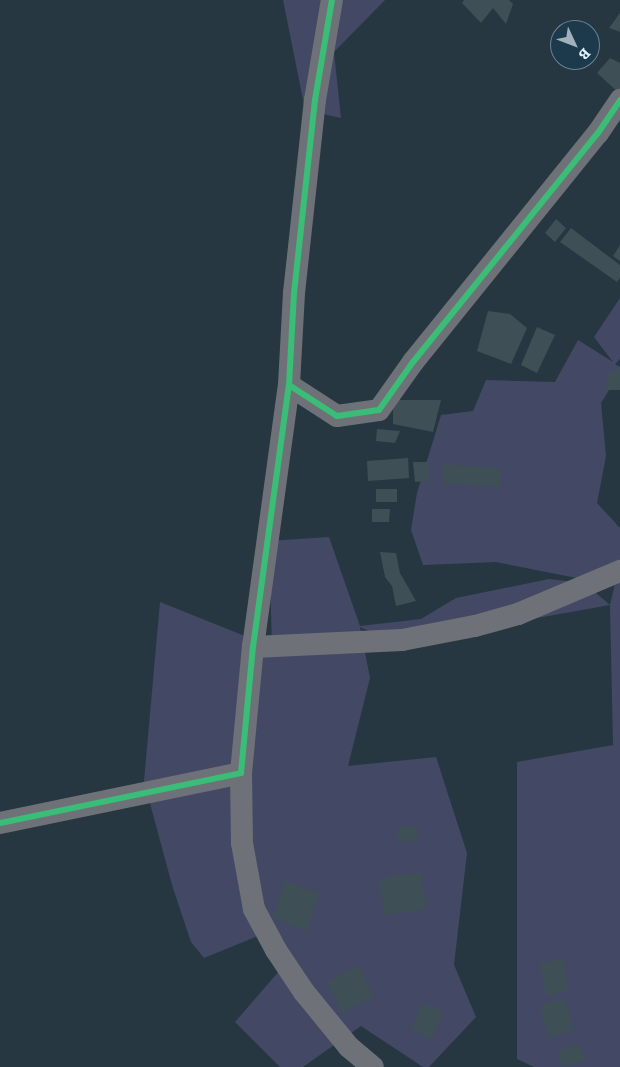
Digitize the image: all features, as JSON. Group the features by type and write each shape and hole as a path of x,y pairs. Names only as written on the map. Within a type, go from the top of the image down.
{"street":[{"path":"332,0 315,100 294,293 289,385 253,648 242,773 242,843 254,909 276,950 304,992 349,1047 373,1067"},
{"path":"289,385 336,416 379,410 413,362 598,133 620,100"},
{"path":"253,648 402,640 475,626 518,614 620,572"},
{"path":"0,823 242,773"}],"shaded area":[{"path":"283,0 385,0 334,52 341,118 305,110"},
{"path":"620,298 620,359 615,364 620,367 620,372 601,403 606,456 597,503 620,528 620,561 592,581 496,562 423,565 411,530 417,493 441,415 473,411 486,380 555,382 578,340 613,362 594,337"},
{"path":"329,537 360,626 421,619 456,598 549,579 584,583 610,605 420,639 383,637 360,627 370,678 348,766 436,757 467,853 454,965 476,1017 429,1067 423,1067 361,1026 303,1067 280,1067 235,1022 281,969 260,935 204,958 191,942 172,885 144,781 160,602 272,647 269,541"},
{"path":"620,562 620,1067 534,1067 517,1059 517,762 613,745 610,605"}],"building":[{"path":"464,0 509,0 513,4 506,24 493,8 481,23 462,3"},
{"path":"620,13 620,32 609,28"},
{"path":"610,58 620,63 620,94 597,73"},
{"path":"556,219 566,228 555,242 545,233"},
{"path":"571,228 620,265 620,278 617,282 560,242"},
{"path":"620,245 620,261 613,256"},
{"path":"488,311 510,314 527,328 511,364 477,351"},
{"path":"537,327 555,335 537,373 521,365"},
{"path":"620,369 620,390 605,390 610,372"},
{"path":"393,400 441,400 433,432 393,424"},
{"path":"377,429 400,431 395,443 376,441"},
{"path":"408,458 409,478 368,481 367,461"},
{"path":"413,462 428,462 429,481 415,482"},
{"path":"444,464 501,468 499,487 443,482"},
{"path":"376,489 397,489 397,502 376,502"},
{"path":"372,509 390,509 389,522 372,522"},
{"path":"380,552 396,553 400,573 416,601 396,606 392,586 385,577"},
{"path":"416,826 418,840 398,842 397,827"},
{"path":"421,873 426,909 384,915 379,878"},
{"path":"285,881 319,893 307,930 273,918"},
{"path":"562,959 569,991 546,996 540,963"},
{"path":"359,966 374,997 342,1013 327,982"},
{"path":"565,999 573,1030 548,1037 540,1005"},
{"path":"423,1003 443,1012 431,1039 411,1029"},
{"path":"580,1043 585,1060 563,1067 558,1051"}],"cycle path":[{"path":"289,385 294,293 315,100 332,0"},
{"path":"0,823 241,773 253,647 289,385 337,416 379,410 413,362 598,133 620,100"}]}
